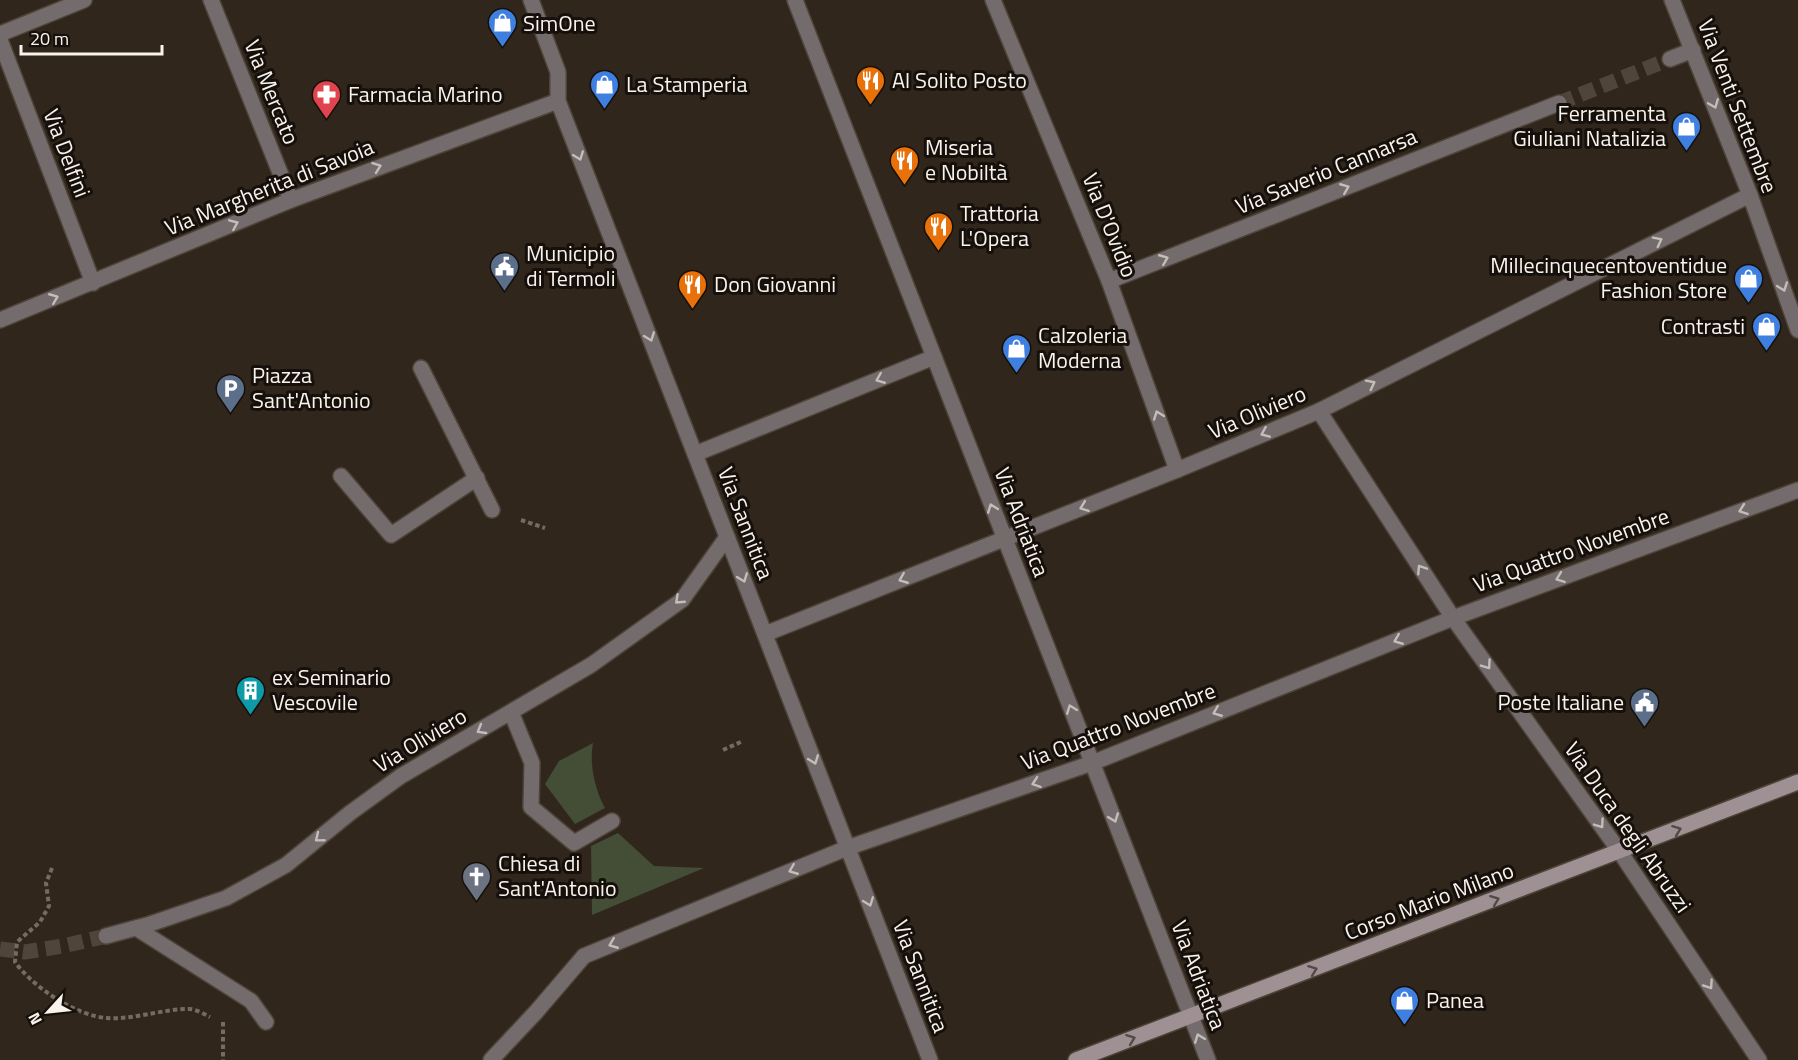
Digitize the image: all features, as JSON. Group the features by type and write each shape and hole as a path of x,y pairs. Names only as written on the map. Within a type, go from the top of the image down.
{"street":[{"path":"0,34 84,0"},
{"name":"Via Mercato","path":"212,0 291,200"},
{"name":"Via Sannitica","path":"531,0 558,72 558,101 930,1060"},
{"name":"Via Adriatica","path":"795,0 1208,1060"},
{"name":"Via D'Ovidio","path":"993,0 1109,281 1177,470"},
{"name":"Via Venti Settembre","path":"1672,0 1750,195 1798,330"},
{"name":"Via Delfini","path":"0,40 93,283"},
{"path":"1670,59 1693,50"},
{"name":"Via Margherita di Savoia","path":"0,320 291,200 558,101"},
{"name":"Via Saverio Cannarsa","path":"1109,281 1559,103"},
{"name":"Via Oliviero","path":"765,634 1319,411 1750,195"},
{"path":"695,454 934,357"},
{"path":"422,368 492,510"},
{"name":"Via Duca degli Abruzzi","path":"1319,411 1453,618 1620,852 1759,1060"},
{"path":"341,476 391,535 477,478"},
{"name":"Via Quattro Novembre","path":"492,1060 584,956 848,848 1092,763 1453,618 1798,490"},
{"name":"Via Oliviero","path":"106,936 226,898 286,865 350,813 401,776 591,665 682,600 727,537"},
{"path":"512,712 532,763 531,807 574,843 612,821"},
{"name":"Corso Mario Milano","path":"1076,1060 1798,782"},
{"path":"136,928 251,1001 266,1022"}],"path":[{"path":"723,750 744,741"},
{"path":"52,868 46,884 49,906 40,922 17,942 15,962 21,971 54,999 76,1010 106,1018 191,1009 212,1018"},
{"path":"223,1022 223,1060"}],"green space":[{"path":"593,743 594,777 605,808 575,824 545,784 559,761"},
{"path":"618,833 654,866 704,868 592,915 591,846"}],"tunnel":[{"path":"1559,103 1670,59"},
{"path":"0,949 25,952 106,936"}],"place":[{"name":"SimOne","path":"502,48"},
{"name":"Al Solito Posto","path":"871,106"},
{"name":"La Stamperia","path":"605,110"},
{"name":"Farmacia Marino","path":"327,120"},
{"name":"Ferramenta Giuliani Natalizia","path":"1687,152"},
{"name":"Miseria e Nobiltà","path":"904,186"},
{"name":"Trattoria L'Opera","path":"939,252"},
{"name":"Municipio di Termoli","path":"505,292"},
{"name":"Millecinquecentoventidue Fashion Store","path":"1748,304"},
{"name":"Don Giovanni","path":"693,310"},
{"name":"Contrasti","path":"1766,352"},
{"name":"Calzoleria Moderna","path":"1017,374"},
{"name":"Piazza Sant'Antonio","path":"231,414"},
{"name":"ex Seminario Vescovile","path":"251,716"},
{"name":"Poste Italiane","path":"1645,728"},
{"name":"Chiesa di Sant'Antonio","path":"477,902"},
{"name":"Panea","path":"1405,1026"}]}
